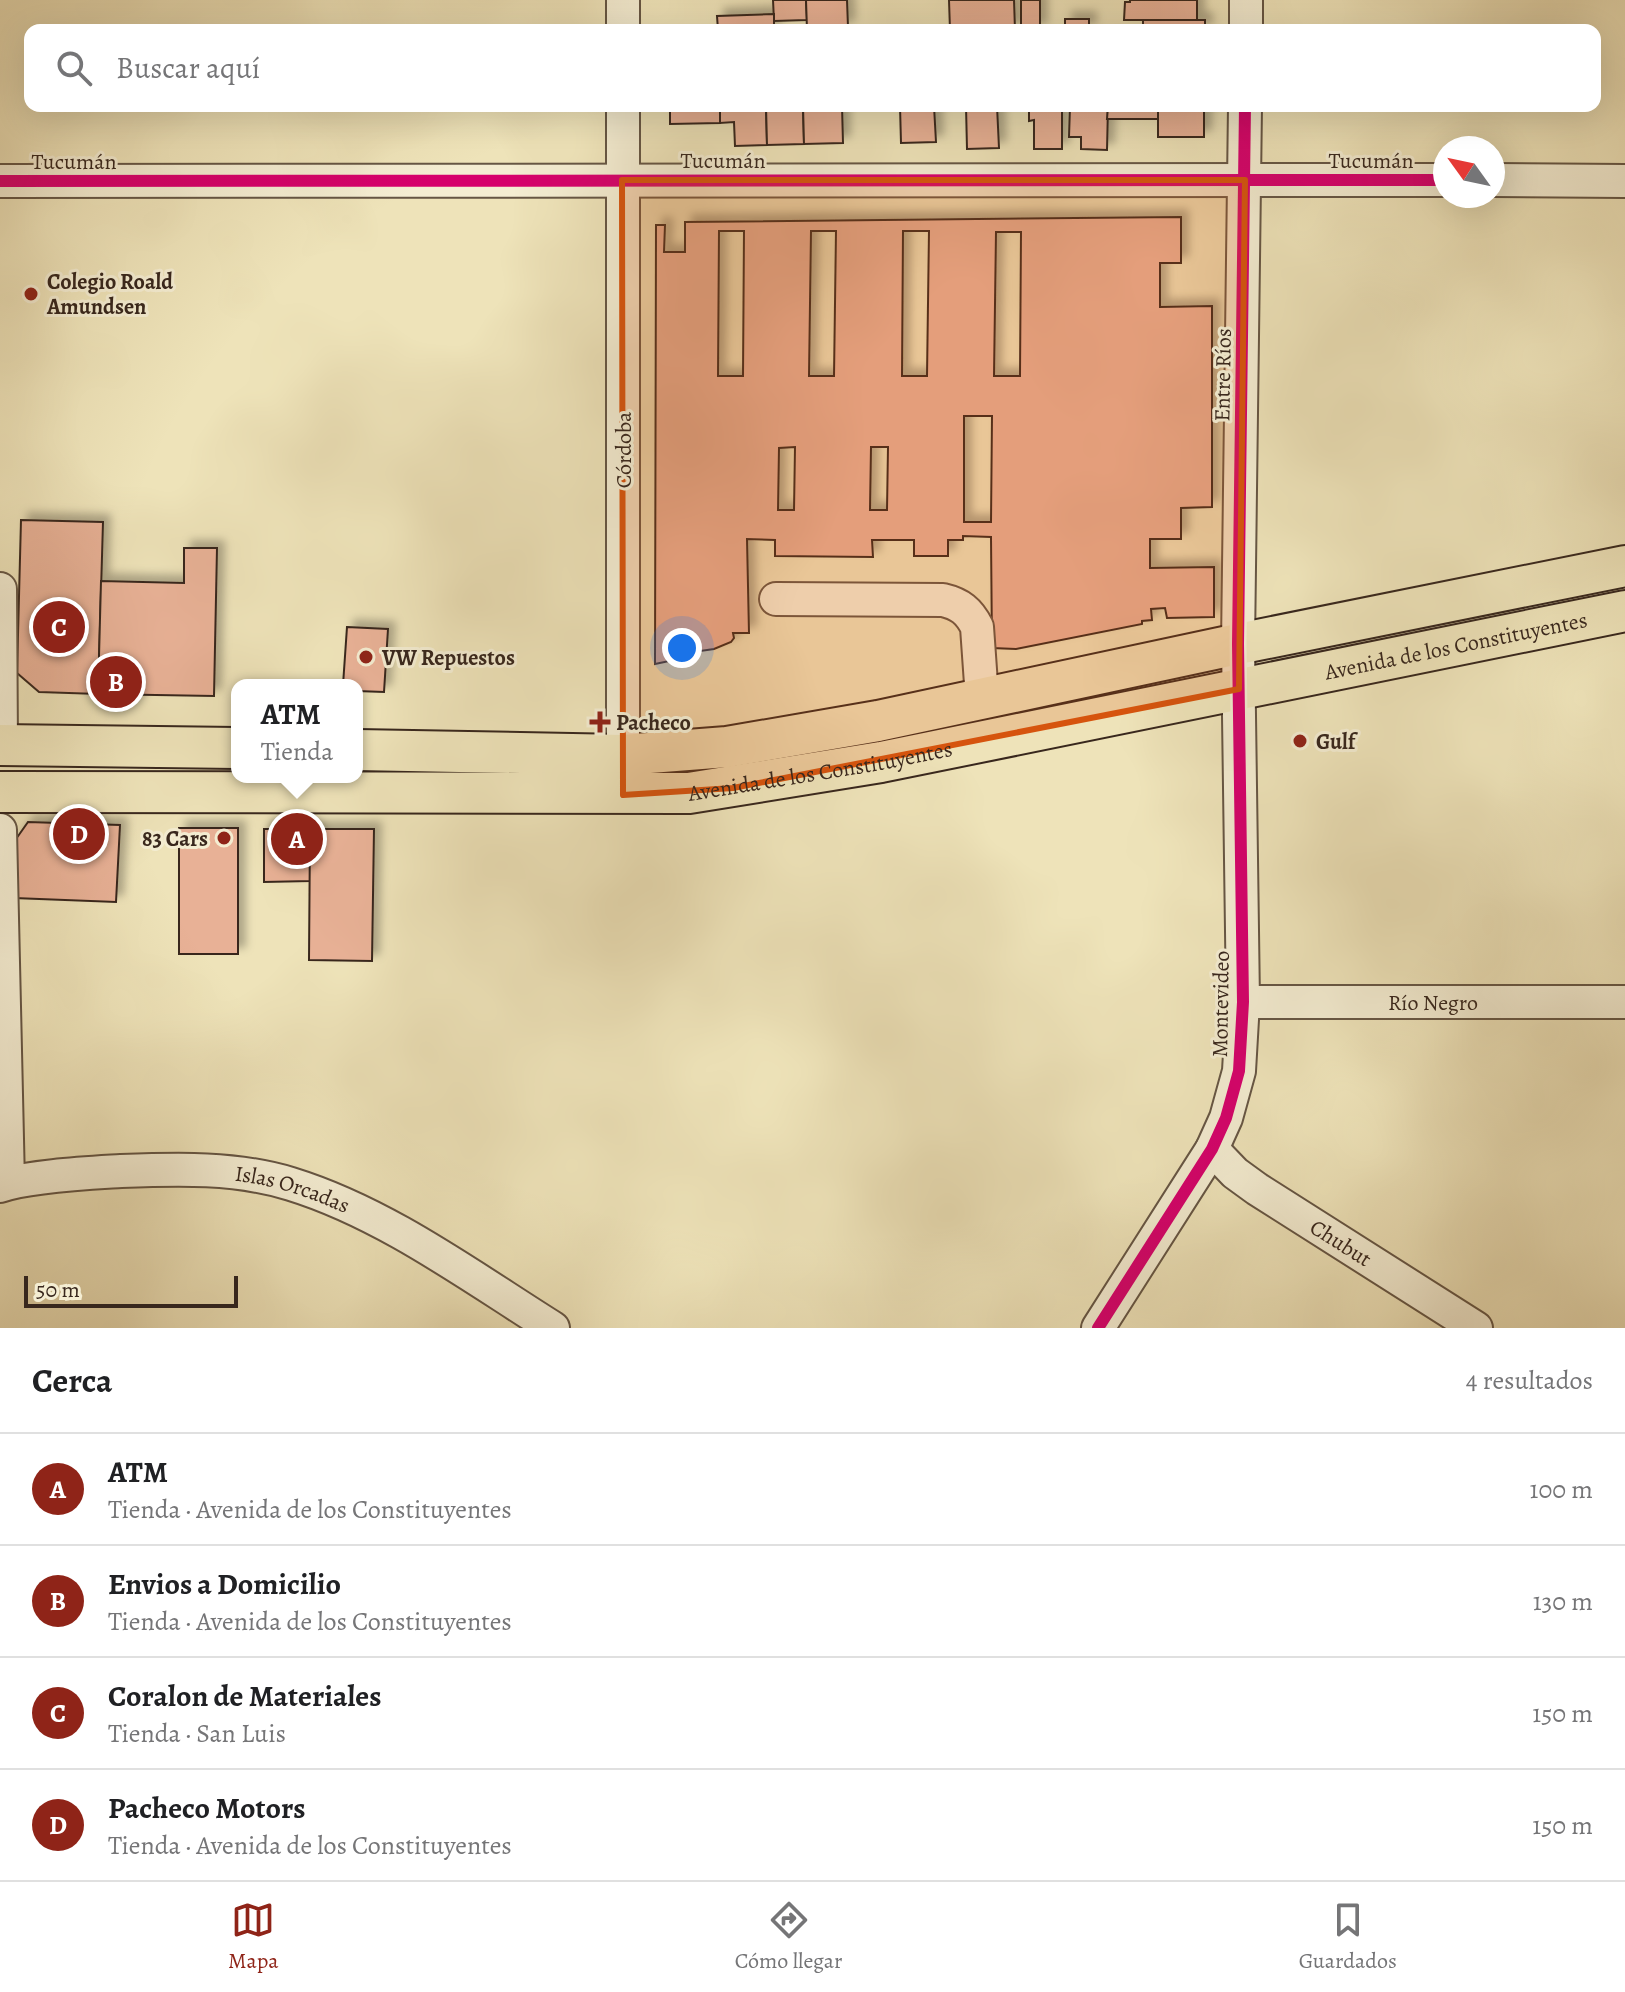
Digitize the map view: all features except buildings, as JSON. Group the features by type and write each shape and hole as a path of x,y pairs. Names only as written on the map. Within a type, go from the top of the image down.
{"main road":[{"name":"Avenida de los Constituyentes","path":"363,750 623,755 727,747 878,721 1625,566"},
{"name":"Avenida de los Constituyentes","path":"0,792 664,795 733,788 881,762 1625,611"},
{"path":"1,745 231,748"}],"street":[{"path":"623,0 623,24"},
{"path":"1246,0 1246,24"},
{"name":"Córdoba","path":"623,112 623,795"},
{"name":"Entre Ríos","path":"1238,644 1245,112"},
{"name":"Tucumán","path":"0,181 1433,180"},
{"path":"1505,180 1625,181"},
{"path":"0,589 1,745"},
{"path":"775,608 972,616 977,627 982,698"},
{"name":"Montevideo","path":"1098,1328 1212,1149 1226,1118 1239,1071 1243,1002 1238,644"},
{"path":"0,830 4,1184"},
{"name":"Río Negro","path":"1243,1002 1625,1002"},
{"name":"Chubut","path":"1212,1149 1235,1173 1257,1189 1476,1328"},
{"name":"Islas Orcadas","path":"4,1184 100,1172 180,1169 232,1172 290,1184 364,1213 553,1328"}],"highlighted area":[{"path":"622,180 1245,180 1239,689 733,788 623,795"}],"cycle path":[{"path":"1098,1328 1212,1149 1226,1118 1239,1071 1243,1002 1238,644 1245,112"},
{"path":"0,181 1433,180"}],"place":[{"name":"Colegio Roald Amundsen","path":"31,294"},
{"name":"Coralon de Materiales","path":"59,627"},
{"name":"VW Repuestos","path":"366,657"},
{"name":"Envios a Domicilio","path":"116,682"},
{"name":"Pacheco","path":"600,722"},
{"name":"Gulf","path":"1300,741"},
{"name":"Pacheco Motors","path":"79,834"},
{"name":"83 Cars","path":"224,838"},
{"name":"ATM","path":"297,839"}]}
